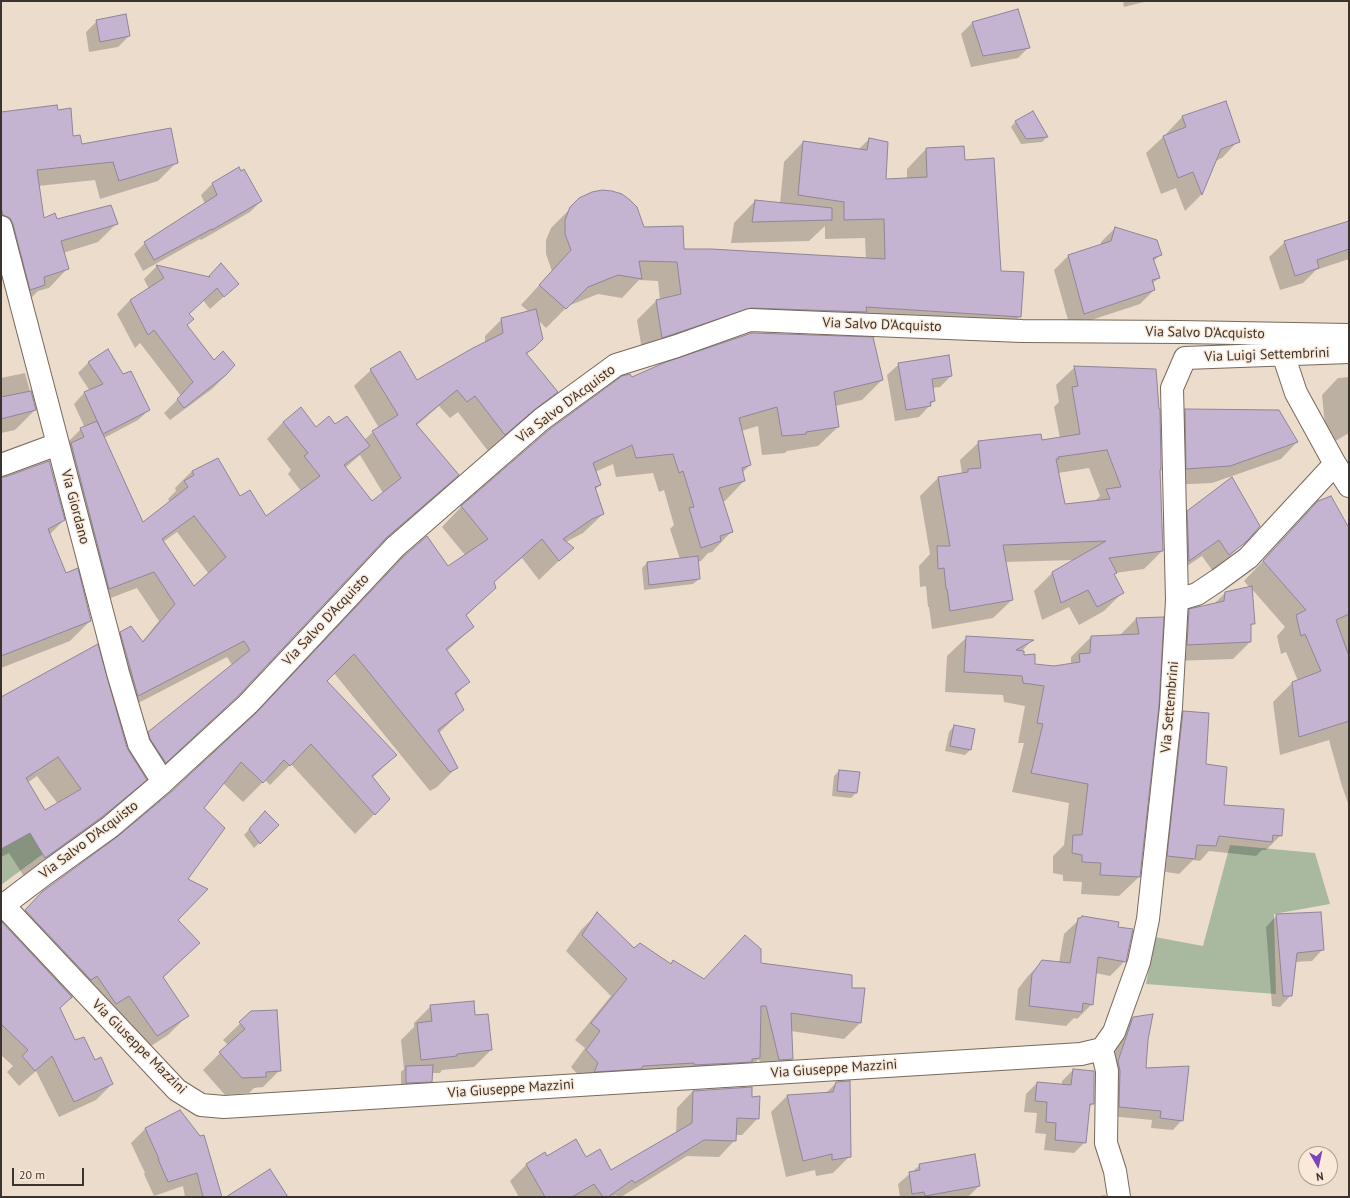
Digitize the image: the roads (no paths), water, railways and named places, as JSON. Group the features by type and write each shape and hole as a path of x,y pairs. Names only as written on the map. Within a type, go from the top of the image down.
{"street":[{"name":"Via Giordano","path":"1,226 118,673 139,744 163,782"},
{"name":"Via Salvo D'Acquisto","path":"2,906 110,827 163,782 248,704 395,547 542,419 616,365 677,346 750,320 1022,331 1349,335"},
{"path":"877,326 939,342 1018,344 1154,342 1181,349 1185,358"},
{"name":"Via Luigi Settembrini","path":"1185,358 1349,352"},
{"path":"1283,354 1296,393 1335,464 1349,486"},
{"name":"Via Settembrini","path":"1102,1049 1114,1032 1137,969 1148,919 1171,707 1177,600 1172,388 1185,358"},
{"path":"1,465 58,444"},
{"path":"1177,600 1197,594 1248,558 1335,464"},
{"name":"Via Giuseppe Mazzini","path":"2,906 177,1090 201,1105 224,1107 295,1103 1081,1054 1102,1049"},
{"path":"1102,1049 1107,1072 1106,1143 1115,1171 1119,1197"}]}
